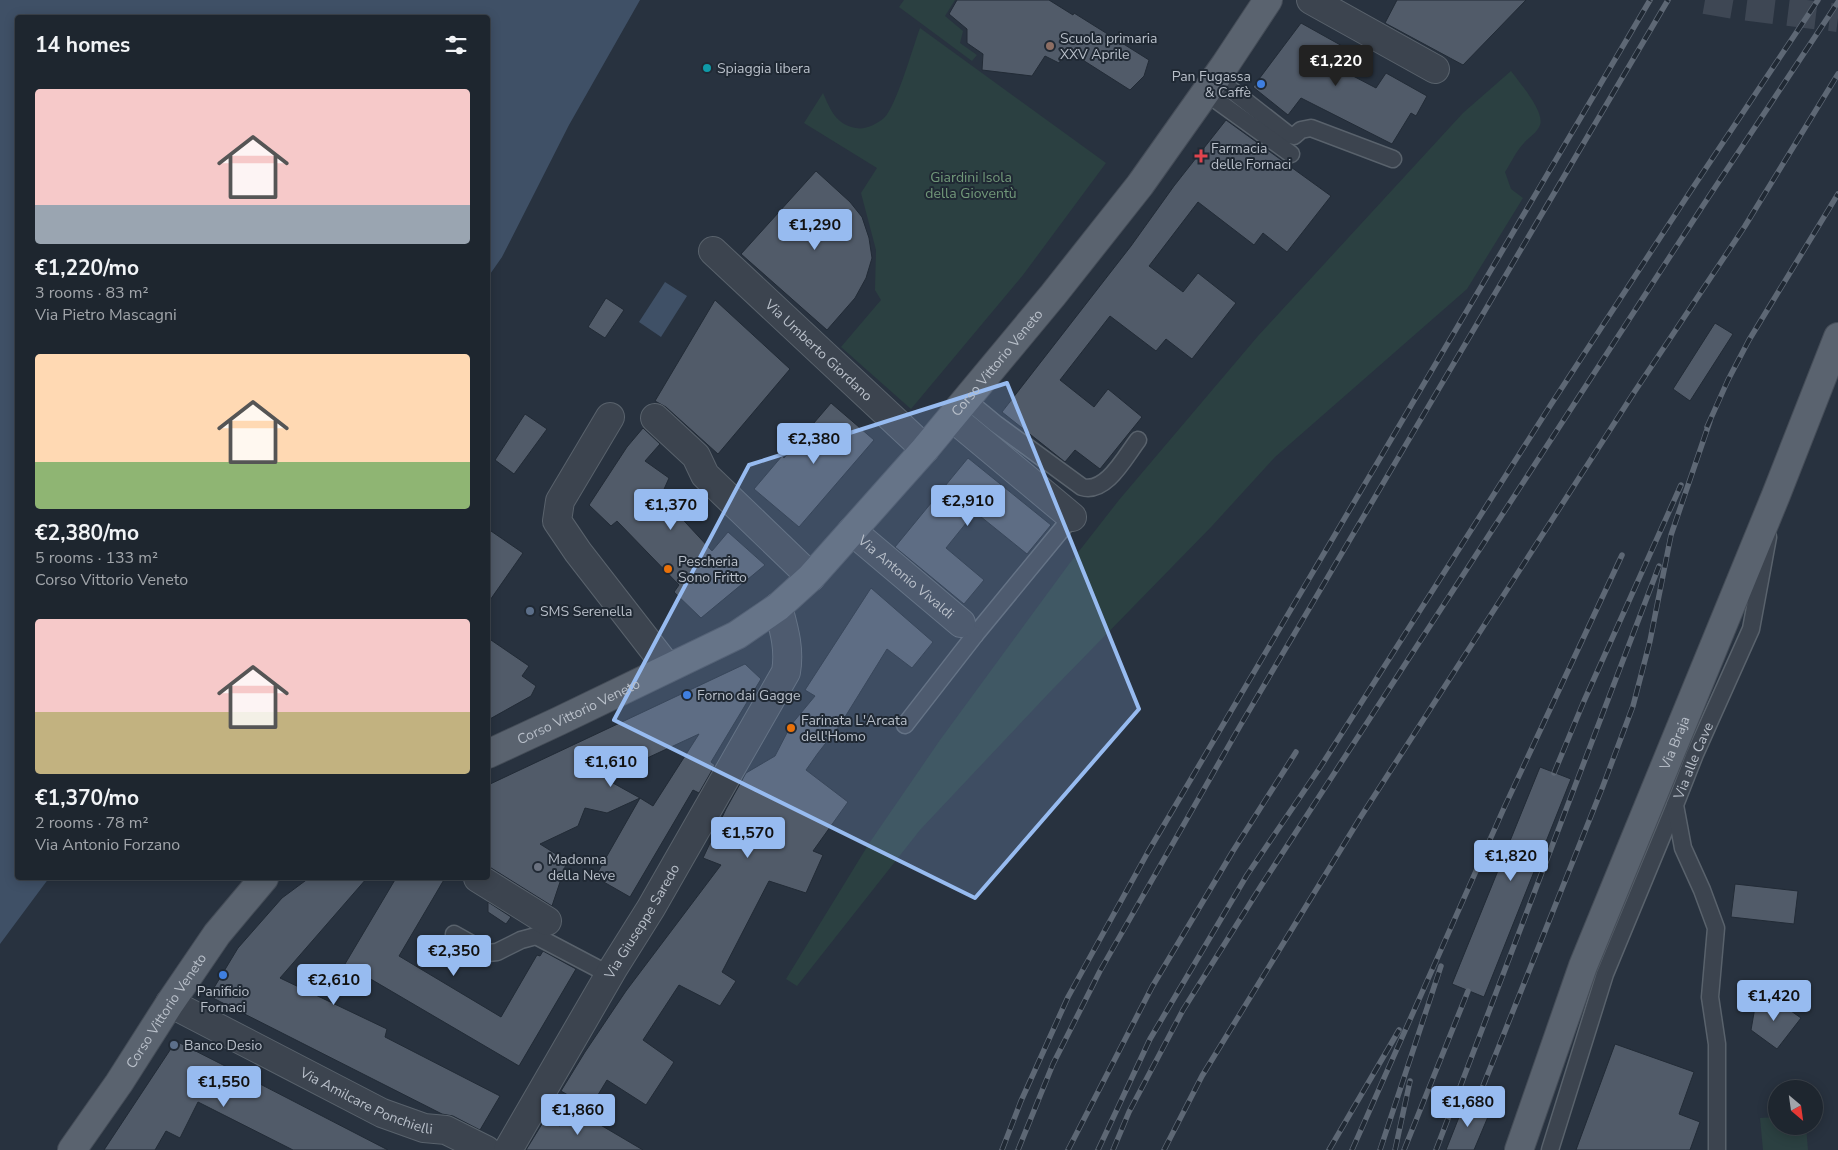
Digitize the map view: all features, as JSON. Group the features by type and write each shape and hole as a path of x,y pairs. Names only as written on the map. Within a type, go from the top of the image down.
{"main road":[{"name":"Corso Vittorio Veneto","path":"490,753 737,635 778,607 811,577 925,449 1053,295 1140,185 1268,0"},
{"name":"Via Braja","path":"1519,1150 1583,966 1776,495 1838,338"},
{"name":"Corso Vittorio Veneto","path":"72,1150 119,1083 217,934 262,880"}],"street":[{"path":"1311,0 1435,69"},
{"name":"Via Umberto Giordano","path":"713,251 925,449"},
{"path":"960,408 1072,517"},
{"path":"610,418 560,500 557,521 578,552 668,668"},
{"path":"655,418 696,456 705,475 811,577"},
{"name":"Via Antonio Vivaldi","path":"852,531 968,629"},
{"name":"Via Giuseppe Saredo","path":"508,1150 651,908 786,672 788,657 785,633 778,607"},
{"path":"481,880 548,921"},
{"name":"Via Amilcare Ponchielli","path":"170,1003 382,1113 424,1128 446,1130 486,1150"}],"lane":[{"path":"1211,85 1291,154"},
{"path":"1211,85 1289,135 1294,136 1306,127 1311,128 1393,159"},
{"path":"960,408 996,424 1082,487 1088,489 1094,489 1105,483 1138,440"},
{"name":"Via alle Cave","path":"1717,1150 1717,1044 1710,997 1716,928 1702,890 1683,848 1676,804 1695,754 1751,629 1776,495"},
{"path":"905,724 968,629 1072,517"},
{"path":"1550,1150 1605,974 1676,804"},
{"path":"454,934 488,953 497,952 520,940 536,936 610,975"}],"highlighted area":[{"path":"1007,383 1139,709 975,898 614,720 749,465"}],"green space":[{"path":"904,0 955,0 945,16 963,31 960,43 977,55 972,61 899,7"},
{"name":"Giardini Isola della Gioventù","path":"920,28 1106,163 1023,275 911,409 841,347 881,300 875,290 876,250 861,193 877,168 804,123 823,93 828,105 843,124 860,128 867,127 884,118 889,112 899,90"},
{"path":"1511,71 1535,105 1541,119 1540,125 1518,150 1505,172 1511,189 1523,198 1467,289 1275,457 1212,526 1049,693 920,830 797,986 786,979 870,842 940,740 1069,564 1119,500 1258,336 1463,113"},
{"path":"1760,1118 1768,1118 1768,1135 1807,1135 1808,1150 1763,1150"}],"water":[{"path":"0,0 640,0 569,125 502,257 490,274 490,15 15,15 15,880 48,880 0,944"},
{"path":"665,282 687,296 661,337 639,322"}],"building":[{"name":"Scuola primaria XXV Aprile","path":"957,0 1049,0 1073,15 1074,13 1149,60 1144,76 1130,90 1067,50 1059,63 1045,56 1032,76 982,70 983,54 967,43 967,29 949,14"},
{"path":"1397,0 1526,0 1463,65 1385,23"},
{"path":"1301,23 1344,47 1334,66 1376,88 1386,73 1427,96 1416,116 1411,113 1392,144 1301,98 1288,115 1253,87"},
{"path":"1226,120 1331,196 1287,252 1263,233 1254,245 1198,202 1149,266 1183,292 1198,273 1236,303 1192,359 1166,339 1156,351 1110,316 1060,380 1094,407 1108,389 1142,417 1100,469 1075,450 1065,462 1002,412"},
{"path":"816,171 850,202 862,217 869,238 872,258 866,278 855,298 827,330 741,254"},
{"path":"606,298 624,310 605,338 588,327"},
{"path":"715,300 790,369 718,454 666,407 655,401"},
{"path":"1715,323 1733,334 1690,401 1673,389"},
{"path":"831,403 874,440 799,527 754,489 782,456 784,458"},
{"path":"525,414 547,429 514,474 495,460"},
{"path":"643,428 660,444 645,461 669,478 661,496 712,551 728,532 765,565 701,618 674,592 679,585 617,521 611,526 589,505 627,447"},
{"path":"968,458 1051,525 1027,554 975,512 946,548 984,580 964,604 895,547"},
{"path":"490,530 523,553 490,600"},
{"path":"871,588 933,642 912,668 887,649 840,725 806,770 848,802 813,851 823,855 806,893 769,881 722,972 736,981 720,1006 679,985 643,1040 674,1062 646,1105 607,1080 590,1108 561,1091 626,991 721,865 703,858 726,809 746,773 775,756 791,725 815,696 805,690"},
{"path":"490,639 529,666 522,676 536,686 531,696 490,719"},
{"path":"745,664 761,679 711,762 715,765 699,793 693,790 630,897 595,877 640,798 607,813 585,808 578,826 540,844 567,861 552,906 490,867 490,784","holes":["699,734 653,806 604,778"]},
{"path":"1540,767 1571,779 1484,997 1452,984"},
{"path":"306,880 365,880 280,978 387,1029 385,1037 500,1096 480,1130 453,1116 442,1114 209,996 238,948 282,898"},
{"path":"395,880 444,880 399,956 501,1017 537,955 540,956 543,951 576,969 519,1066 345,964"},
{"path":"1735,884 1798,891 1794,924 1731,917"},
{"path":"488,902 511,917 506,924 488,912"},
{"path":"1774,999 1801,1018 1777,1049 1751,1030 1755,1007"},
{"path":"176,1041 388,1150 293,1150 198,1102 180,1138 166,1131 155,1150 104,1150"},
{"path":"1615,1044 1694,1072 1679,1114 1700,1122 1690,1150 1576,1150"},
{"path":"1465,1102 1490,1112 1474,1150 1446,1150"},
{"path":"570,1107 643,1150 526,1150 545,1119 560,1126"}],"tunnel":[{"path":"1705,0 1838,18"}],"railway":[{"path":"1002,1150 1021,1101 1068,997 1148,852 1650,0"},
{"path":"1018,1150 1053,1064 1100,971 1240,726 1668,0"},
{"path":"1098,1150 1150,1039 1247,875 1321,766 1550,406 1818,0"},
{"path":"1113,1150 1129,1112 1183,1010 1261,886 1704,204 1838,2"},
{"path":"1164,1150 1202,1076 1360,818 1635,391 1745,226 1838,74"},
{"path":"1707,427 1728,380 1749,340 1838,194"},
{"path":"1475,1106 1633,706 1650,641 1671,535 1710,421"},
{"path":"1554,773 1584,701 1681,485"},
{"path":"1352,1150 1504,808 1622,555"},
{"path":"1436,1150 1659,566"},
{"path":"1068,1150 1152,987 1233,851 1296,752"},
{"path":"1380,1150 1441,966"},
{"path":"1404,1150 1468,991"},
{"path":"1329,1150 1399,1030"},
{"path":"1395,1150 1410,1081"}],"place":[{"name":"Scuola primaria XXV Aprile","path":"1050,46"},
{"name":"Spiaggia libera","path":"707,68"},
{"name":"Pan Fugassa & Caffè","path":"1261,84"},
{"name":"Farmacia delle Fornaci","path":"1201,156"},
{"name":"Pescheria Sono Fritto","path":"668,569"},
{"name":"SMS Serenella","path":"530,611"},
{"name":"Forno dai Gagge","path":"687,695"},
{"name":"Farinata L'Arcata dell'Homo","path":"791,728"},
{"name":"Madonna della Neve","path":"538,867"},
{"name":"Panificio Fornaci","path":"223,975"},
{"name":"Banco Desio","path":"174,1045"}]}
